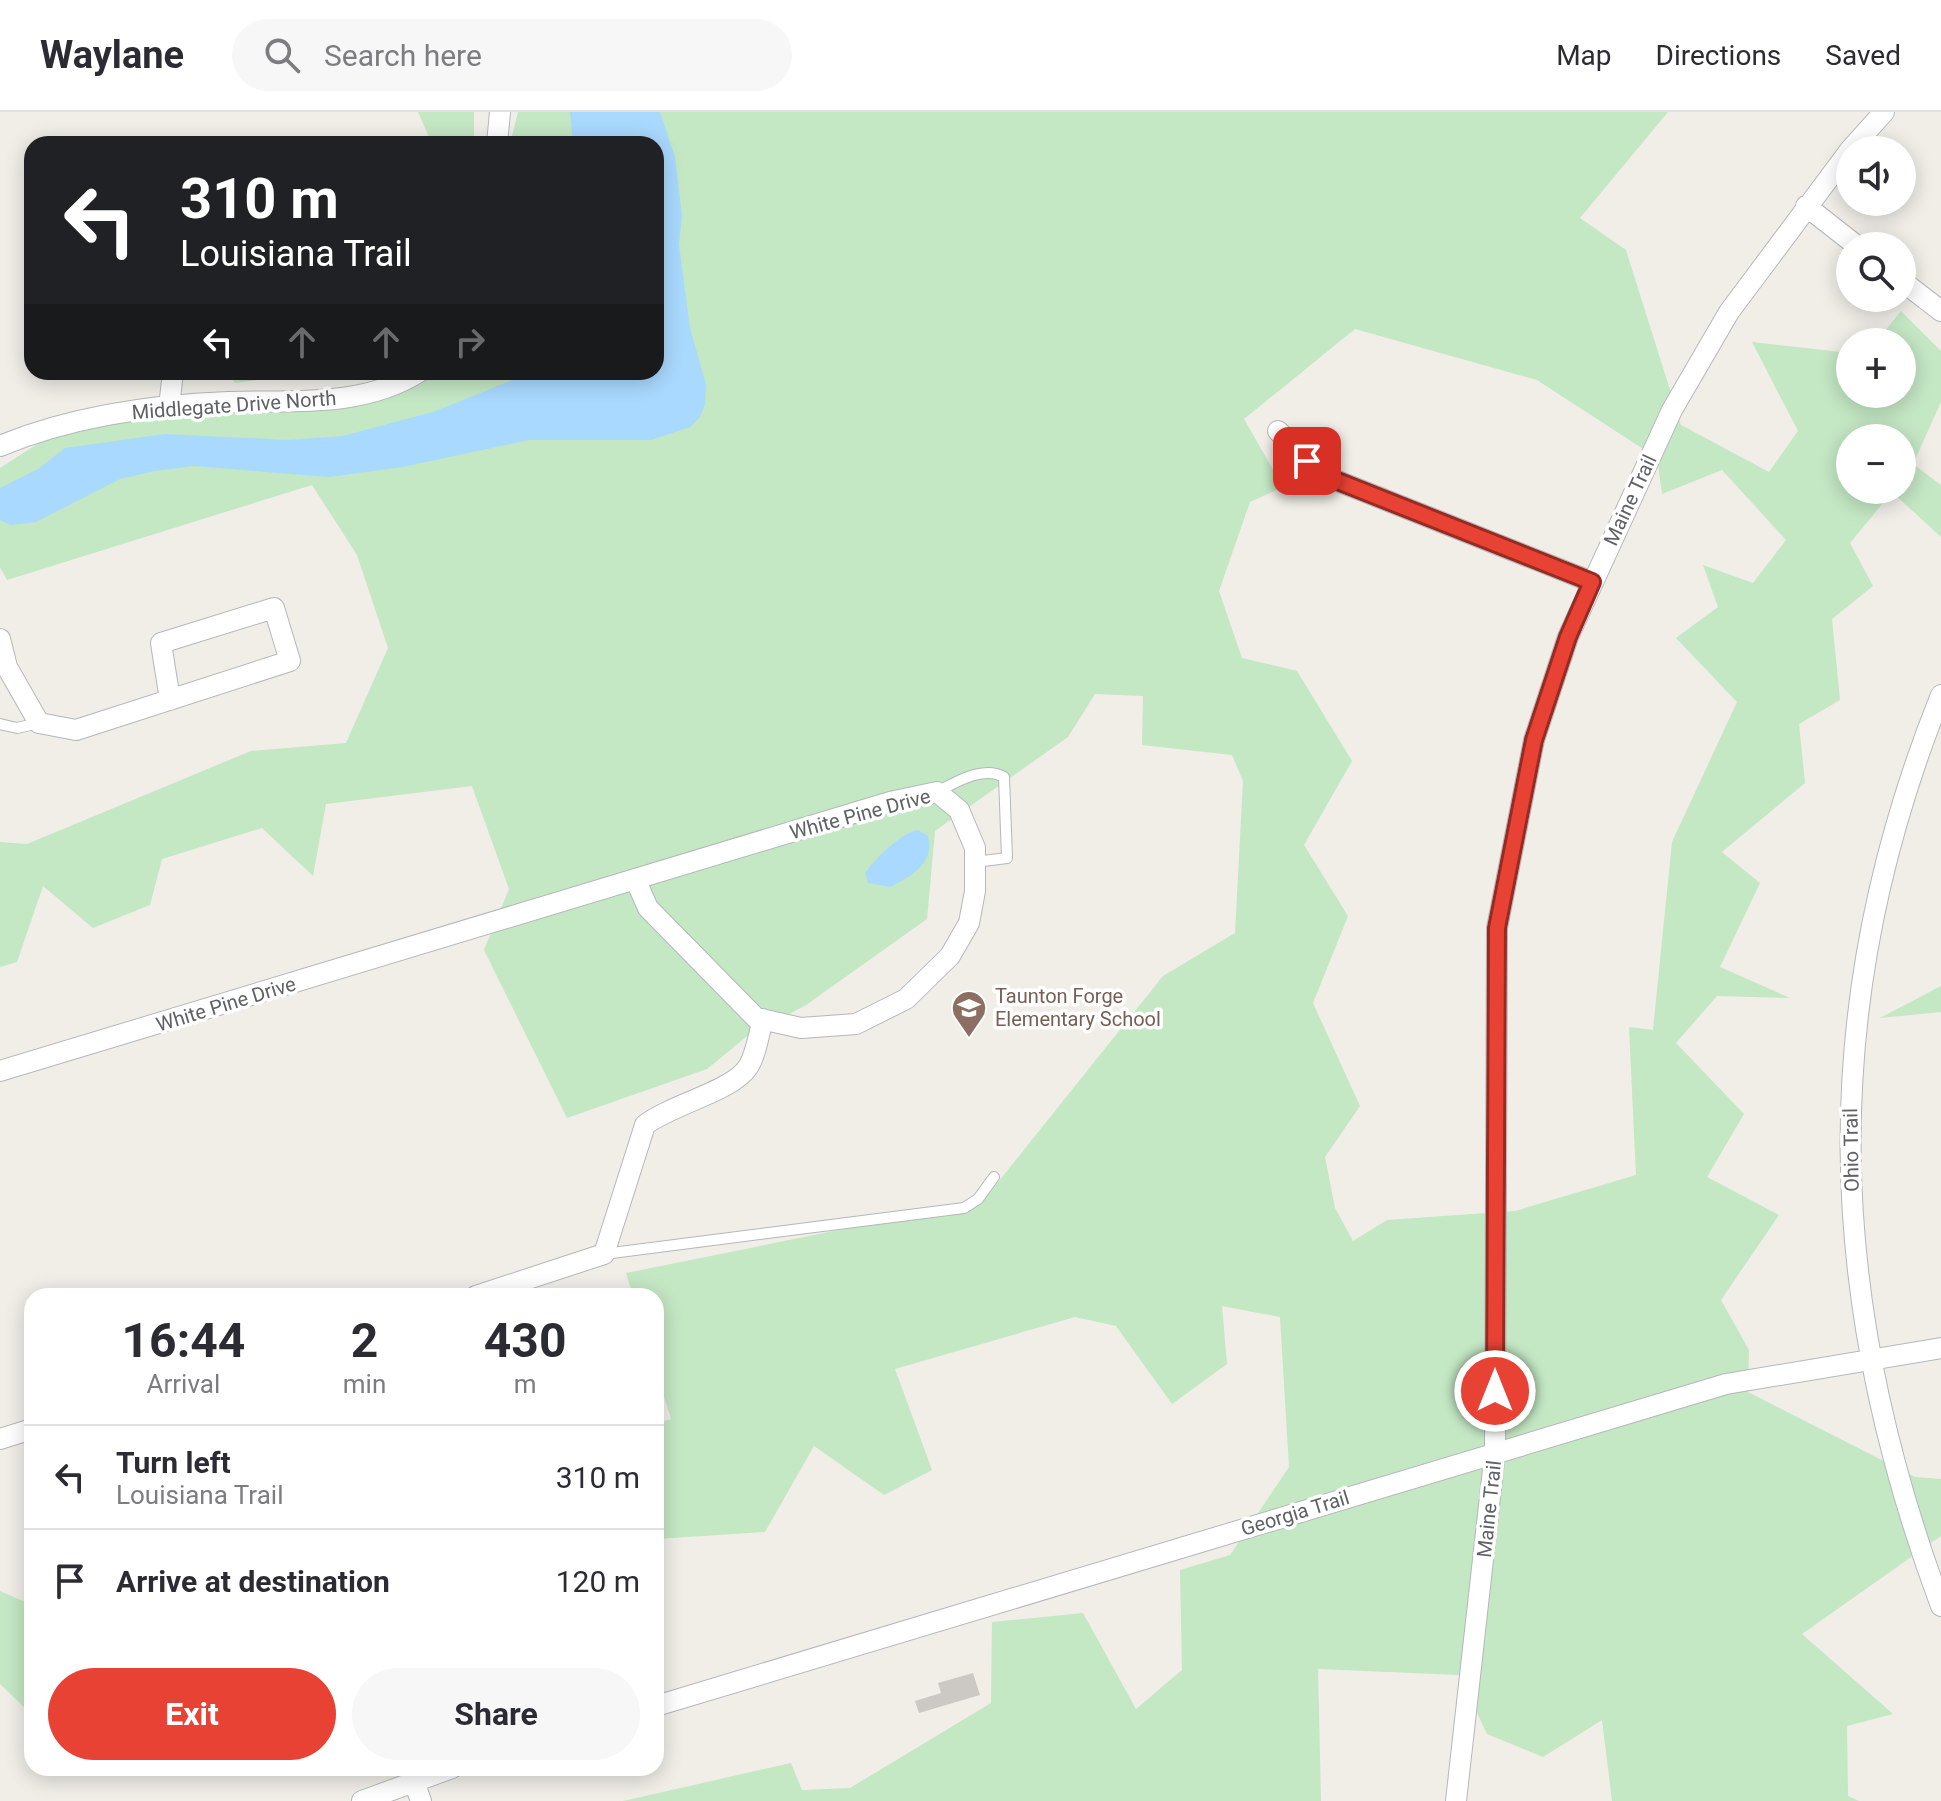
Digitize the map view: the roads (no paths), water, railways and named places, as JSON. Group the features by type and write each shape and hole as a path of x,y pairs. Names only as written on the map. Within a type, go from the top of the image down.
{"street":[{"path":"498,136 500,112"},
{"name":"Maine Trail","path":"1863,136 1884,112"},
{"name":"Maine Trail","path":"1456,1801 1495,1452 1497,928 1536,730 1568,637 1679,398 1729,312 1836,168"},
{"path":"1806,206 1839,232"},
{"path":"1916,292 1941,311"},
{"path":"169,407 172,380"},
{"name":"Middlegate Drive North","path":"0,446 61,423 169,407 336,399 393,387 405,380"},
{"path":"1278,431 1325,476 1592,582"},
{"path":"0,639 7,667 39,723 76,730 170,700 290,661 274,608 161,643 170,700"},
{"name":"Ohio Trail","path":"1941,695 1901,803 1881,874 1853,1060 1850,1183 1855,1258 1871,1359 1907,1512 1941,1606"},
{"name":"White Pine Drive","path":"0,1071 890,802 937,792 959,810 975,848 969,923 950,956 906,999 856,1024 801,1028 756,1018 648,908 636,881"},
{"path":"503,1288 584,1264 604,1254 645,1125 660,1114 729,1084 748,1067 763,1019"},
{"name":"Georgia Trail","path":"664,1704 1726,1384 1941,1348"},
{"path":"0,1439 24,1432"},
{"path":"362,1801 408,1776"},
{"path":"413,1776 421,1801"}],"lane":[{"path":"0,724 17,728 39,723"},
{"path":"937,792 965,777 996,773 1004,777 1007,858 975,862"},
{"path":"604,1254 964,1208 978,1199 994,1177"}],"water":[{"path":"570,112 660,112 675,157 682,216 679,245 690,328 706,385 705,405 690,427 651,440 529,440 403,467 329,477 194,466 155,471 120,479 36,522 10,525 0,520 0,488 38,469 65,448 165,434 289,440 343,436 433,412 512,380 664,380 664,136 572,136"},
{"path":"918,830 928,836 929,845 920,868 890,887 868,883 865,873 875,861 897,841"}],"place":[{"name":"Taunton Forge Elementary School","path":"969,1039"}]}
